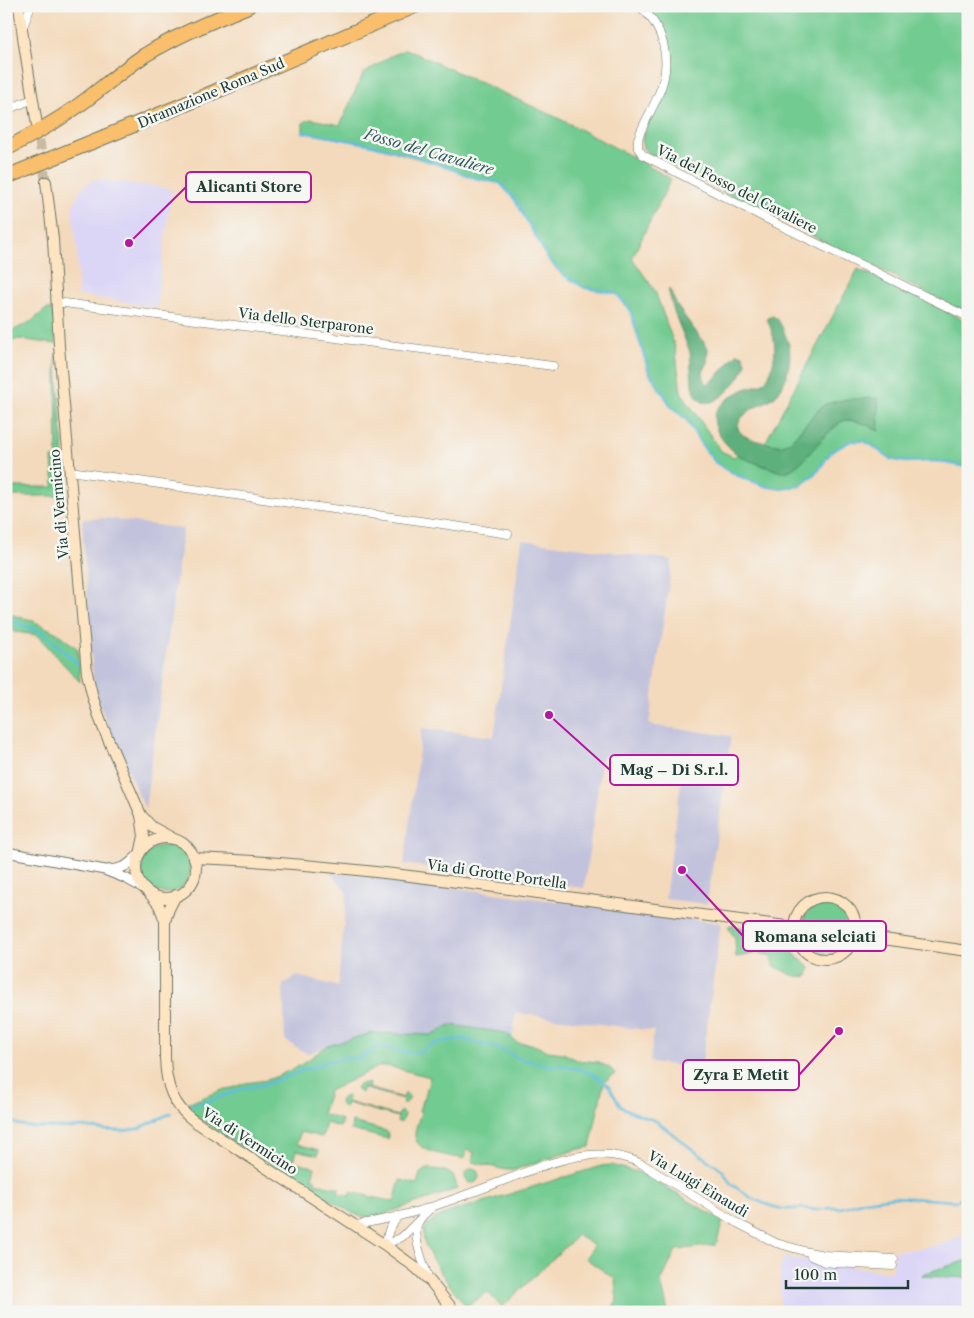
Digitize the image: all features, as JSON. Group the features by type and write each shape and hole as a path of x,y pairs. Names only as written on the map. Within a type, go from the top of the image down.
{"highway":[{"path":"6,149 72,111 127,68 160,46 248,6"},
{"name":"Diramazione Roma Sud","path":"6,177 205,96 415,6"}],"main road":[{"path":"19,6 37,125"},
{"name":"Via di Vermicino","path":"46,182 53,246 85,659 89,681 94,703 106,737 141,814 152,827 174,839"},
{"name":"Via di Vermicino","path":"140,853 144,836 141,814"},
{"path":"174,839 183,843 190,850 196,867 195,876 191,884 176,896 160,897 145,889 140,881 136,864 140,853 154,840 174,839"},
{"name":"Via di Grotte Portella","path":"194,858 325,866 407,875 794,927"},
{"name":"Via di Vermicino","path":"145,889 159,905 165,921"},
{"name":"Via di Vermicino","path":"176,896 165,921 165,1062 169,1086 177,1104 194,1121 356,1225 416,1268 430,1281 455,1312"},
{"path":"827,898 840,902 849,910 854,921 855,934 849,947 842,954 833,958 819,958 810,955 800,947 796,939 794,927 797,916 805,904 827,898"},
{"path":"855,934 968,951"}],"street":[{"path":"22,29 31,6"},
{"name":"Via del Fosso del Cavaliere","path":"639,6 649,16 658,30 663,44 665,61 665,74 661,89 638,139 640,153 765,218 968,317"},
{"path":"6,110 33,99"},
{"name":"Via dello Sterparone","path":"56,302 553,366"},
{"path":"70,471 508,534"},
{"path":"6,852 105,870 126,878 145,889"},
{"path":"105,870 124,867 140,853"},
{"name":"Via Luigi Einaudi","path":"356,1225 433,1207 538,1167 568,1158 596,1154 626,1158 642,1164 767,1240 826,1262 893,1262"},
{"name":"Via Luigi Einaudi","path":"385,1245 402,1237 433,1207"},
{"path":"385,1245 389,1230 398,1216"},
{"path":"421,1218 417,1226 417,1240 430,1281"}],"shaded area":[{"path":"99,179 172,189 156,307 78,295 77,249 72,209 80,190 91,181"},
{"path":"106,518 183,529 145,809 105,719 93,678 82,519"},
{"path":"522,540 672,560 649,725 731,736 707,904 665,899 683,767 602,756 584,888 404,864 422,728 494,737"},
{"path":"330,872 721,923 701,1069 650,1062 654,1031 516,1013 512,1040 506,1033 450,1025 431,1035 372,1033 307,1054 285,1040 283,984 297,976 338,986 347,892"},
{"path":"968,1232 968,1312 780,1312 780,1272 783,1257 892,1272 894,1250 910,1250 947,1243"}],"green space":[{"path":"646,6 968,6 968,313 707,184 647,152 642,145 643,137 665,92 671,64 666,37"},
{"path":"406,49 558,118 671,179 632,258 655,291 675,347 681,392 721,451 734,457 738,454 782,472 792,469 801,462 842,421 848,420 866,424 879,431 848,399 826,404 816,412 791,441 781,446 765,443 858,269 968,322 968,467 934,461 905,462 890,459 863,441 851,441 831,452 818,471 800,486 781,489 765,486 736,475 716,463 701,444 687,420 671,406 649,372 630,310 616,293 585,288 562,274 549,260 515,200 500,183 475,178 441,165 368,144 303,132 303,123 311,119 340,125 363,74 389,57"},
{"path":"668,289 677,306 708,348 707,364 703,372 704,381 707,384 716,378 738,353 743,355 746,362 742,373 733,386 716,400 702,402 697,397 692,386 690,352 674,312"},
{"path":"49,309 53,312 56,344 18,339 6,344 6,334 32,321"},
{"path":"773,316 781,324 788,342 790,354 786,376 775,396 752,409 742,418 738,425 739,431 745,436 781,446 791,441 816,412 826,404 848,399 878,398 879,431 855,421 842,421 829,431 805,459 785,472 748,460 737,454 720,436 714,418 721,405 733,395 761,384 768,377 775,349 774,337 767,318"},
{"path":"56,354 64,460 58,461 56,473 66,476 66,496 6,496 6,487 54,487 52,458 57,457"},
{"path":"6,613 31,620 57,633 78,649 80,682 37,635 15,632 6,625"},
{"path":"161,845 171,845 183,852 190,864 190,874 183,886 171,893 161,893 153,889 146,882 142,874 142,864 146,856 153,849"},
{"path":"826,904 835,906 843,911 848,919 850,928 848,937 843,945 835,950 826,952 817,950 809,945 804,937 802,928 804,919 809,911 817,906"},
{"path":"729,925 779,934 796,956 810,967 808,976 794,975 781,970 773,965 771,956 759,953 736,957 735,938 729,929"},
{"path":"450,1025 506,1033 517,1043 531,1044 548,1051 563,1053 577,1060 598,1062 610,1068 615,1074 604,1082 590,1147 514,1170 506,1170 473,1162 474,1152 467,1150 465,1159 427,1150 416,1141 415,1135 421,1112 419,1111 430,1077 387,1066 380,1066 329,1091 322,1114 342,1120 340,1127 326,1123 322,1137 300,1132 297,1144 319,1150 318,1155 296,1150 293,1161 315,1167 312,1178 315,1179 315,1183 339,1188 338,1193 350,1196 351,1192 394,1202 400,1180 417,1184 420,1173 428,1169 442,1170 451,1174 455,1179 457,1189 378,1216 365,1217 352,1213 235,1143 190,1112 184,1105 225,1089 278,1076 301,1065 327,1046 372,1033 431,1035"},
{"path":"369,1083 368,1088 403,1098 405,1093 409,1096 409,1100 402,1104 403,1099 362,1088 361,1093 356,1089 357,1086"},
{"path":"348,1096 347,1102 398,1116 400,1111 404,1114 404,1118 401,1122 397,1122 398,1117 347,1103 345,1108 340,1102"},
{"path":"352,1122 386,1131 388,1139 351,1130"},
{"path":"611,1165 641,1173 723,1221 716,1245 676,1250 661,1282 668,1312 608,1312 617,1302 615,1279 585,1258 594,1246 578,1235 502,1307 487,1292 467,1307 432,1259 424,1239 424,1231 428,1225 447,1213 601,1166"},
{"path":"472,1169 477,1171 479,1176 477,1181 472,1183 467,1181 465,1176 467,1171"},
{"path":"968,1261 968,1278 922,1276 925,1273"}],"waterway":[{"name":"Fosso del Cavaliere","path":"303,132 401,152 475,178 500,183 515,200 549,260 562,274 585,288 616,293 630,310 649,372 671,406 687,420 701,444 716,463 736,475 765,486 781,489 800,486 818,471 831,452 851,441 863,441 890,459 905,462 934,461 968,467"},
{"path":"6,619 44,633 79,665"},
{"path":"189,1106 245,1088 267,1084 326,1062 347,1058 360,1058 378,1047 406,1052 419,1052 439,1042 462,1039 496,1048 516,1058 551,1066 561,1065 589,1072 609,1086 621,1107 656,1121 723,1171 731,1184 753,1199 771,1206 782,1209 802,1208 815,1210 840,1208 865,1201 894,1197 957,1201 968,1195"},
{"path":"6,1120 31,1127 82,1127 124,1131 140,1128 171,1113"}],"tunnel":[{"path":"37,126 46,182"}],"place":[{"name":"Alicanti Store","path":"129,243"},
{"name":"Mag – Di S.r.l.","path":"549,715"},
{"name":"Romana selciati","path":"682,870"},
{"name":"Zyra E Metit","path":"839,1031"}]}
